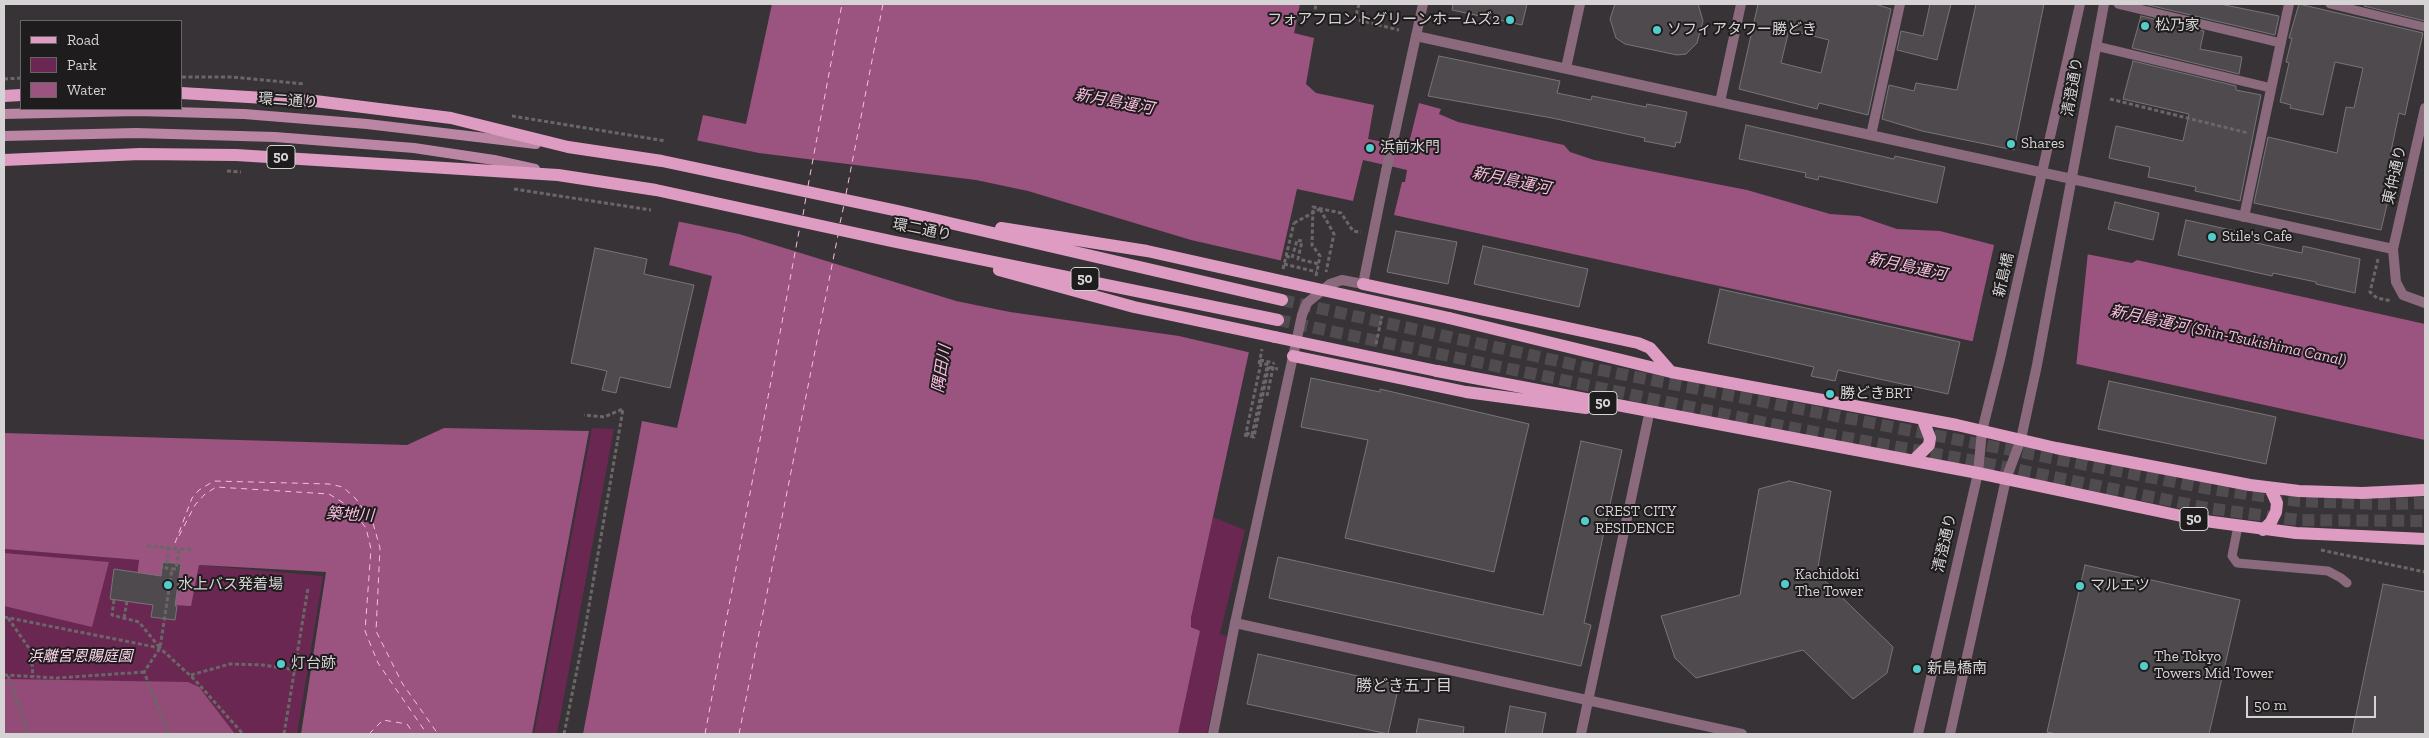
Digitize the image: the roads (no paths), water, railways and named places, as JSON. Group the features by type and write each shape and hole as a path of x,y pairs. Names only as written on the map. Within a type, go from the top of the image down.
{"main road":[{"name":"環二通り","path":"182,93 315,100 416,112 451,118 568,147"},
{"path":"4,96 20,95"},
{"name":"環二通り","path":"4,114 137,111 244,114 367,124 568,147 662,161 898,211 1282,300"},
{"name":"環二通り","path":"4,136 155,133 275,136 414,148 494,160 558,175 656,190 1278,320"},
{"name":"環二通り","path":"4,160 122,155 236,155 558,175"},
{"name":"50","path":"898,211 1147,251 1449,318 1671,372 1982,431 2213,479 2299,491 2395,493 2425,490"},
{"name":"50","path":"890,240 1134,307 1437,371 1978,473 2205,521 2262,530 2425,539"},
{"path":"1363,284 1638,344 1650,348 1671,372"},
{"path":"1293,356 1466,392 1648,419 1713,432 1751,436 1769,435"},
{"path":"1913,461 1929,445 1930,438 1923,420"},
{"path":"2262,530 2271,522 2276,512 2277,503 2270,488"}],"street":[{"path":"1213,734 1235,623 1302,315 1307,303 1316,293 1330,284 1342,280 1363,284 1423,4"},
{"path":"1566,68 1580,4"},
{"path":"1720,102 1741,4"},
{"path":"1872,135 1900,4"},
{"name":"清澄通り","path":"2036,198 2080,4"},
{"name":"清澄通り","path":"2020,440 2037,365 2104,4"},
{"path":"2244,216 2289,4"},
{"path":"1416,36 2393,249"},
{"name":"東仲通り","path":"2425,108 2393,249 2396,282 2403,295 2425,303"},
{"name":"新島橋","path":"2000,359 2036,198"},
{"name":"清澄通り","path":"1918,734 1978,473 1982,431 2000,359"},
{"path":"1581,734 1648,419"},
{"path":"1950,734 2006,479 2020,440"},
{"path":"1235,623 1742,734"}],"lane":[{"path":"2118,4 2281,43"},
{"path":"2330,4 2425,27"},
{"path":"2096,46 2271,88"},
{"path":"2238,526 2232,556 2237,564 2328,572 2347,583"}],"water":[{"path":"772,4 1300,4 1294,33 1314,38 1306,84 1316,93 1374,105 1368,139 1408,147 1419,103 1441,109 1439,114 1458,122 1564,145 1570,152 1594,160 1747,190 1830,214 1859,216 1897,229 1940,231 2017,251 2056,248 2132,263 2137,260 2425,324 2425,440 1394,215 1407,170 1363,160 1353,201 1297,189 1275,286 1271,286 1262,292 1191,618 1191,627 1200,631 1178,734 583,734 642,421 677,428 712,276 669,265 703,115 746,124"},
{"name":"築地川","path":"444,428 589,431 532,734 301,734 326,572 199,565 191,606 134,603 139,560 4,549 4,433 407,445"}],"tunnel":[{"path":"1282,300 1585,367 2210,489 2299,501 2382,504 2425,503"},
{"path":"1278,320 1771,424 1970,460 2207,508 2298,520 2425,521"}],"place":[{"name":"フォアフロントグリーンホームズ2","path":"1510,20"},
{"name":"松乃家","path":"2145,26"},
{"name":"ソフィアタワー勝どき","path":"1657,30"},
{"name":"Shares","path":"2011,144"},
{"name":"浜前水門","path":"1370,148"},
{"name":"Stile's Cafe","path":"2212,237"},
{"name":"勝どきBRT","path":"1830,394"},
{"name":"CREST CITY RESIDENCE","path":"1585,521"},
{"name":"Kachidoki The Tower","path":"1785,584"},
{"name":"水上バス発着場","path":"168,585"},
{"name":"マルエツ","path":"2080,586"},
{"name":"灯台跡","path":"281,664"},
{"name":"The Tokyo Towers Mid Tower","path":"2144,666"},
{"name":"新島橋南","path":"1917,669"}],"district":[{"name":"勝どき五丁目","path":"1404,686"}],"water label":[{"name":"新月島運河","path":"1114,102"},
{"name":"新月島運河","path":"1511,181"},
{"name":"新月島運河","path":"1907,267"},
{"name":"新月島運河 (Shin-Tsukishima Canal)","path":"2228,336"},
{"name":"隅田川","path":"942,369"}],"park label":[{"name":"浜離宮恩賜庭園","path":"80,657"}]}
